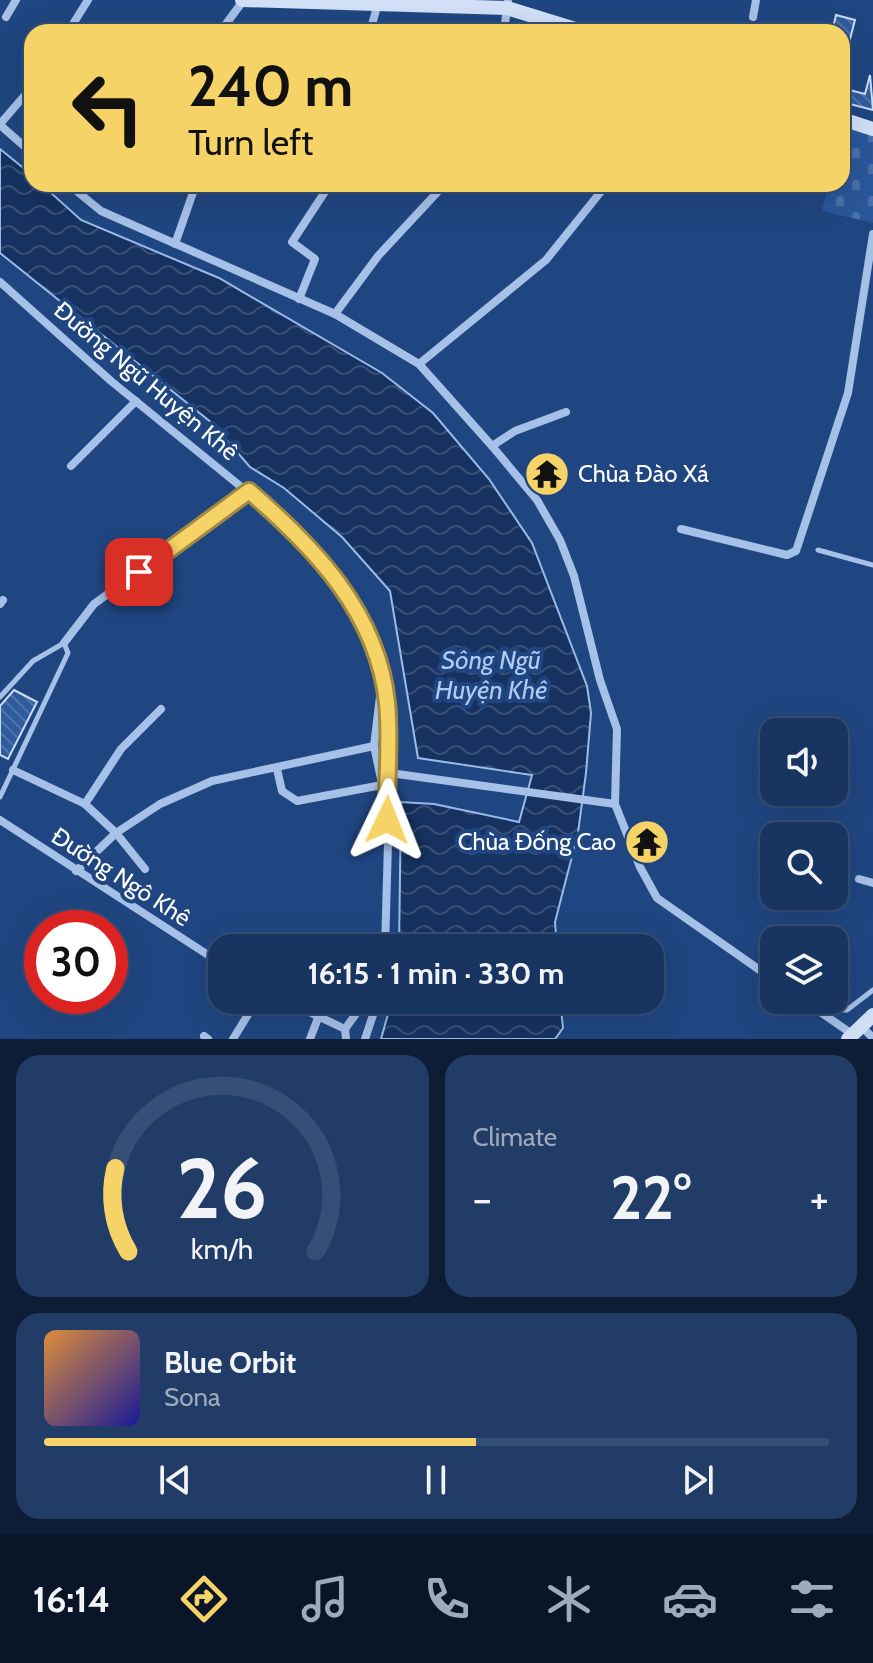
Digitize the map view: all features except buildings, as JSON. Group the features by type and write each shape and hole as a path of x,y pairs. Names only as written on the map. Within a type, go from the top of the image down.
{"street":[{"path":"6,17 16,0"},
{"path":"73,24 88,0"},
{"path":"226,24 242,0 507,4 563,24"},
{"path":"753,17 756,0"},
{"path":"372,24 378,2"},
{"path":"505,24 507,4"},
{"path":"24,96 0,124 24,146"},
{"path":"850,122 873,129"},
{"path":"78,192 101,211 335,314 419,364 492,446 537,500 560,540 574,576 600,680 617,729 610,803 657,898 760,970"},
{"path":"175,244 193,192"},
{"path":"299,299 315,259 292,242 325,192"},
{"path":"335,314 378,256 438,192"},
{"path":"419,364 546,260 601,192"},
{"path":"681,529 787,555 796,551 848,393 873,234"},
{"name":"Đường Ngũ Huyện Khê","path":"0,282 136,401 288,525 342,586 376,651 387,701 390,773 386,934"},
{"path":"71,466 136,401"},
{"path":"492,446 515,431 566,412"},
{"path":"64,643 94,604 249,491"},
{"path":"382,679 377,695 374,746 387,797"},
{"path":"85,804 121,749 161,709"},
{"path":"76,871 116,833 160,804 212,781 374,746"},
{"path":"277,769 282,791 297,801 382,785"},
{"path":"13,770 85,804 116,833 145,869"},
{"path":"390,773 515,793 610,803"},
{"name":"Đường Ngô Khê","path":"0,820 208,955"},
{"path":"859,879 873,883"},
{"path":"233,1039 248,1014"},
{"path":"310,1014 346,1034 358,1014"},
{"path":"365,1039 373,1014"},
{"path":"825,1014 854,1033 873,1038"},
{"path":"854,1033 873,1015"},
{"path":"310,1039 318,1018"}],"lane":[{"path":"818,550 873,565"},
{"path":"0,697 33,661 64,643 68,653 0,797"},
{"path":"848,1009 873,990"}],"green space":[{"path":"850,127 873,134 873,223 822,211 827,192 850,192"}],"water":[{"name":"Sông Ngũ Huyện Khê","path":"0,149 24,168 24,192 50,192 81,220 219,278 382,373 433,413 489,479 532,543 587,686 591,713 578,833 555,922 556,934 399,934 401,802 434,804 519,822 532,775 418,758 390,591 342,537 284,488 250,467 212,423 0,253"},
{"path":"388,1014 562,1014 563,1028 555,1039 381,1039"}],"place":[{"name":"Chùa Đào Xá","path":"547,474"},
{"name":"Chùa Đống Cao","path":"647,842"}],"route":[{"path":"139,572 249,491 288,525 342,586 376,651 387,701 390,773 387,820"}]}
